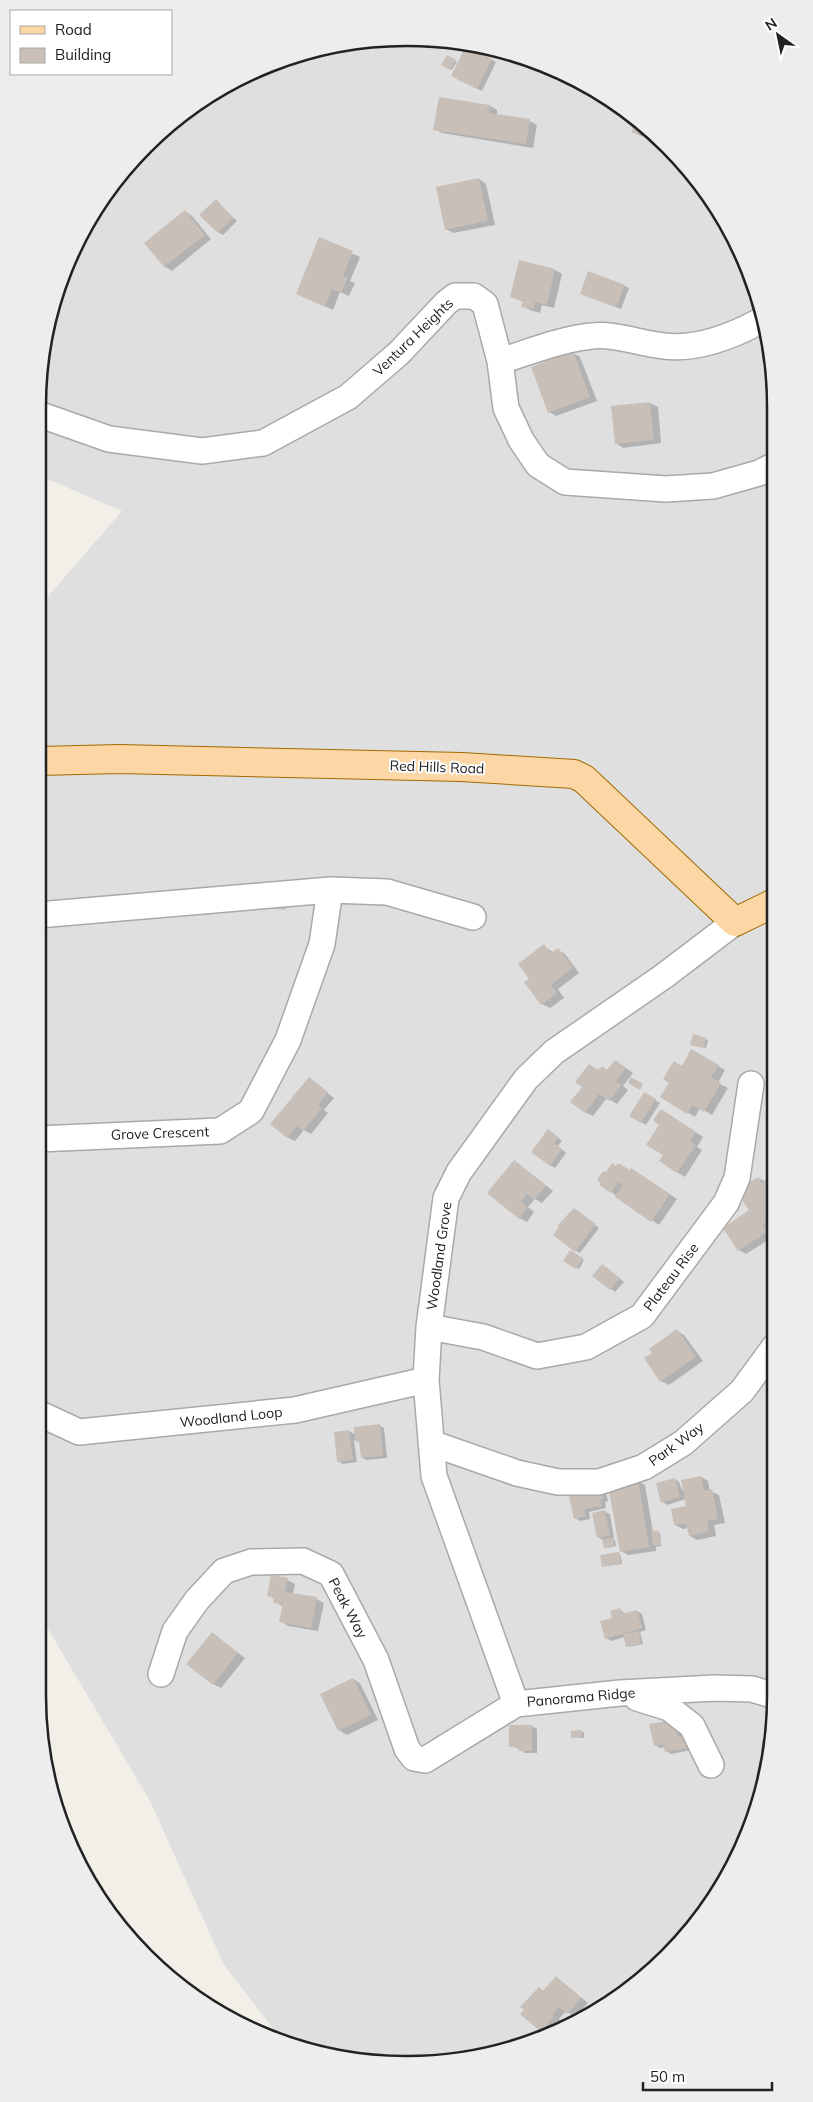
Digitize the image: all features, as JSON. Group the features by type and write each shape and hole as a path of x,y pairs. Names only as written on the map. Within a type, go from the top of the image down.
{"main road":[{"name":"Red Hills Road","path":"46,761 119,759 423,766 574,774 584,779 736,922"},
{"path":"736,922 767,906"}],"street":[{"name":"Ventura Heights","path":"46,417 109,439 184,449 202,451 263,443 348,398 399,353 446,302 455,296 474,296 484,304 500,361 506,408 520,440 538,465 566,482 666,488 713,486 760,473 767,469"},
{"path":"500,361 562,342 594,336 665,346 696,346 741,331 757,323"},
{"path":"46,914 330,890 387,892 473,917"},
{"name":"Grove Crescent","path":"46,1139 220,1130 251,1110 288,1040 322,944 330,890"},
{"name":"Woodland Grove","path":"516,1704 434,1476 426,1380 430,1327 446,1198 459,1172 526,1079 554,1052 664,976 736,922"},
{"name":"Plateau Rise","path":"430,1327 483,1337 537,1356 586,1347 642,1316 726,1204 736,1178 751,1084"},
{"name":"Park Way","path":"432,1444 525,1475 558,1482 599,1482 644,1467 683,1443 742,1391 767,1357"},
{"name":"Woodland Loop","path":"46,1417 79,1432 296,1410 426,1380"},
{"name":"Peak Way","path":"161,1674 175,1631 197,1600 224,1571 251,1562 303,1561 332,1574 376,1660 407,1749"},
{"name":"Panorama Ridge","path":"407,1749 414,1758 425,1760 516,1704 620,1693 715,1688 752,1689 767,1693"},
{"path":"620,1693 669,1708 692,1726 711,1764"}],"shaded area":[{"path":"406,46 430,47 454,49 500,59 522,65 566,83 607,107 626,121 677,169 706,206 718,226 730,247 748,291 764,359 767,406 767,1695 764,1743 748,1811 730,1855 706,1896 677,1933 626,1981 587,2007 566,2019 522,2037 477,2049 454,2053 406,2056 359,2053 313,2043 274,2030 224,1965 150,1801 46,1626 46,599 122,511 46,478 46,406 49,359 65,291 83,247 107,206 152,152 206,107 247,83 291,65 359,49"}],"building":[{"path":"464,51 483,55 492,59 477,89 451,76"},
{"path":"447,55 456,60 450,70 441,65"},
{"path":"439,97 490,105 489,113 530,119 526,144 433,130"},
{"path":"632,126 641,133 632,133"},
{"path":"479,178 488,221 445,230 436,187"},
{"path":"216,199 233,218 218,233 199,215"},
{"path":"185,210 205,235 164,267 144,243"},
{"path":"319,237 353,251 343,276 348,278 341,293 332,289 325,307 296,294"},
{"path":"519,260 555,269 547,305 535,302 533,309 521,307 523,301 510,297"},
{"path":"588,271 625,285 616,307 580,294"},
{"path":"573,351 590,397 548,413 531,367"},
{"path":"650,402 654,440 615,444 611,406"},
{"path":"266,900 286,901 286,910 266,908"},
{"path":"544,944 551,953 558,948 573,968 551,985 557,993 541,1005 524,982 529,979 518,964"},
{"path":"693,1034 706,1038 704,1048 690,1045"},
{"path":"691,1049 719,1065 711,1077 721,1083 704,1112 692,1105 687,1114 660,1097 669,1083 663,1079 674,1061 682,1066"},
{"path":"615,1060 626,1068 616,1081 621,1085 609,1101 599,1094 585,1113 570,1102 582,1087 575,1082 589,1064 598,1070 602,1066 607,1070"},
{"path":"309,1077 328,1092 318,1105 322,1108 303,1131 297,1126 287,1138 270,1124"},
{"path":"631,1077 643,1084 640,1090 628,1083"},
{"path":"644,1092 656,1099 641,1123 629,1116"},
{"path":"661,1109 696,1132 690,1141 696,1145 677,1173 659,1161 663,1155 646,1145 659,1125 653,1120"},
{"path":"548,1129 558,1137 554,1143 562,1149 550,1166 531,1152"},
{"path":"514,1160 546,1186 534,1200 527,1194 521,1202 528,1207 519,1219 487,1193"},
{"path":"612,1163 616,1166 618,1163 630,1170 631,1168 670,1194 651,1222 615,1197 623,1185 618,1182 611,1193 599,1185 601,1183 597,1180"},
{"path":"758,1177 762,1183 767,1179 767,1222 763,1225 767,1232 738,1251 723,1228 749,1210 736,1191"},
{"path":"574,1208 596,1224 575,1252 553,1235 559,1227 557,1226"},
{"path":"570,1250 583,1258 576,1269 563,1261"},
{"path":"602,1264 620,1278 610,1290 592,1276"},
{"path":"677,1329 696,1357 660,1382 644,1358 652,1353 649,1349"},
{"path":"380,1424 383,1456 361,1458 359,1441 355,1441 354,1427"},
{"path":"349,1430 353,1460 337,1462 334,1432"},
{"path":"701,1476 704,1491 712,1489 718,1519 707,1521 709,1532 689,1536 686,1523 674,1525 671,1509 686,1506 681,1480"},
{"path":"675,1478 680,1497 661,1503 656,1483"},
{"path":"638,1479 649,1547 620,1552 608,1485"},
{"path":"601,1485 603,1499 600,1500 602,1506 584,1509 586,1516 574,1519 568,1492"},
{"path":"605,1510 610,1535 597,1538 592,1513"},
{"path":"651,1531 659,1531 660,1545 653,1546"},
{"path":"613,1538 614,1546 604,1548 602,1539"},
{"path":"619,1552 620,1564 602,1567 600,1555"},
{"path":"271,1575 288,1578 285,1592 317,1597 311,1628 279,1622 283,1604 273,1603 274,1597 267,1596"},
{"path":"620,1608 622,1614 637,1610 642,1628 605,1639 600,1621 612,1618 610,1611"},
{"path":"639,1631 641,1644 626,1647 623,1634"},
{"path":"212,1632 238,1653 213,1685 186,1664"},
{"path":"353,1678 371,1715 338,1731 320,1694"},
{"path":"675,1720 678,1737 685,1736 688,1748 665,1752 663,1744 654,1746 649,1724"},
{"path":"509,1725 532,1725 532,1751 519,1751 518,1747 509,1747"},
{"path":"582,1730 582,1737 571,1738 571,1731"},
{"path":"556,1976 581,1998 567,2014 559,2007 552,2014 554,2016 544,2028 539,2030 520,2014 524,2010 520,2007 539,1987 543,1991"}]}
